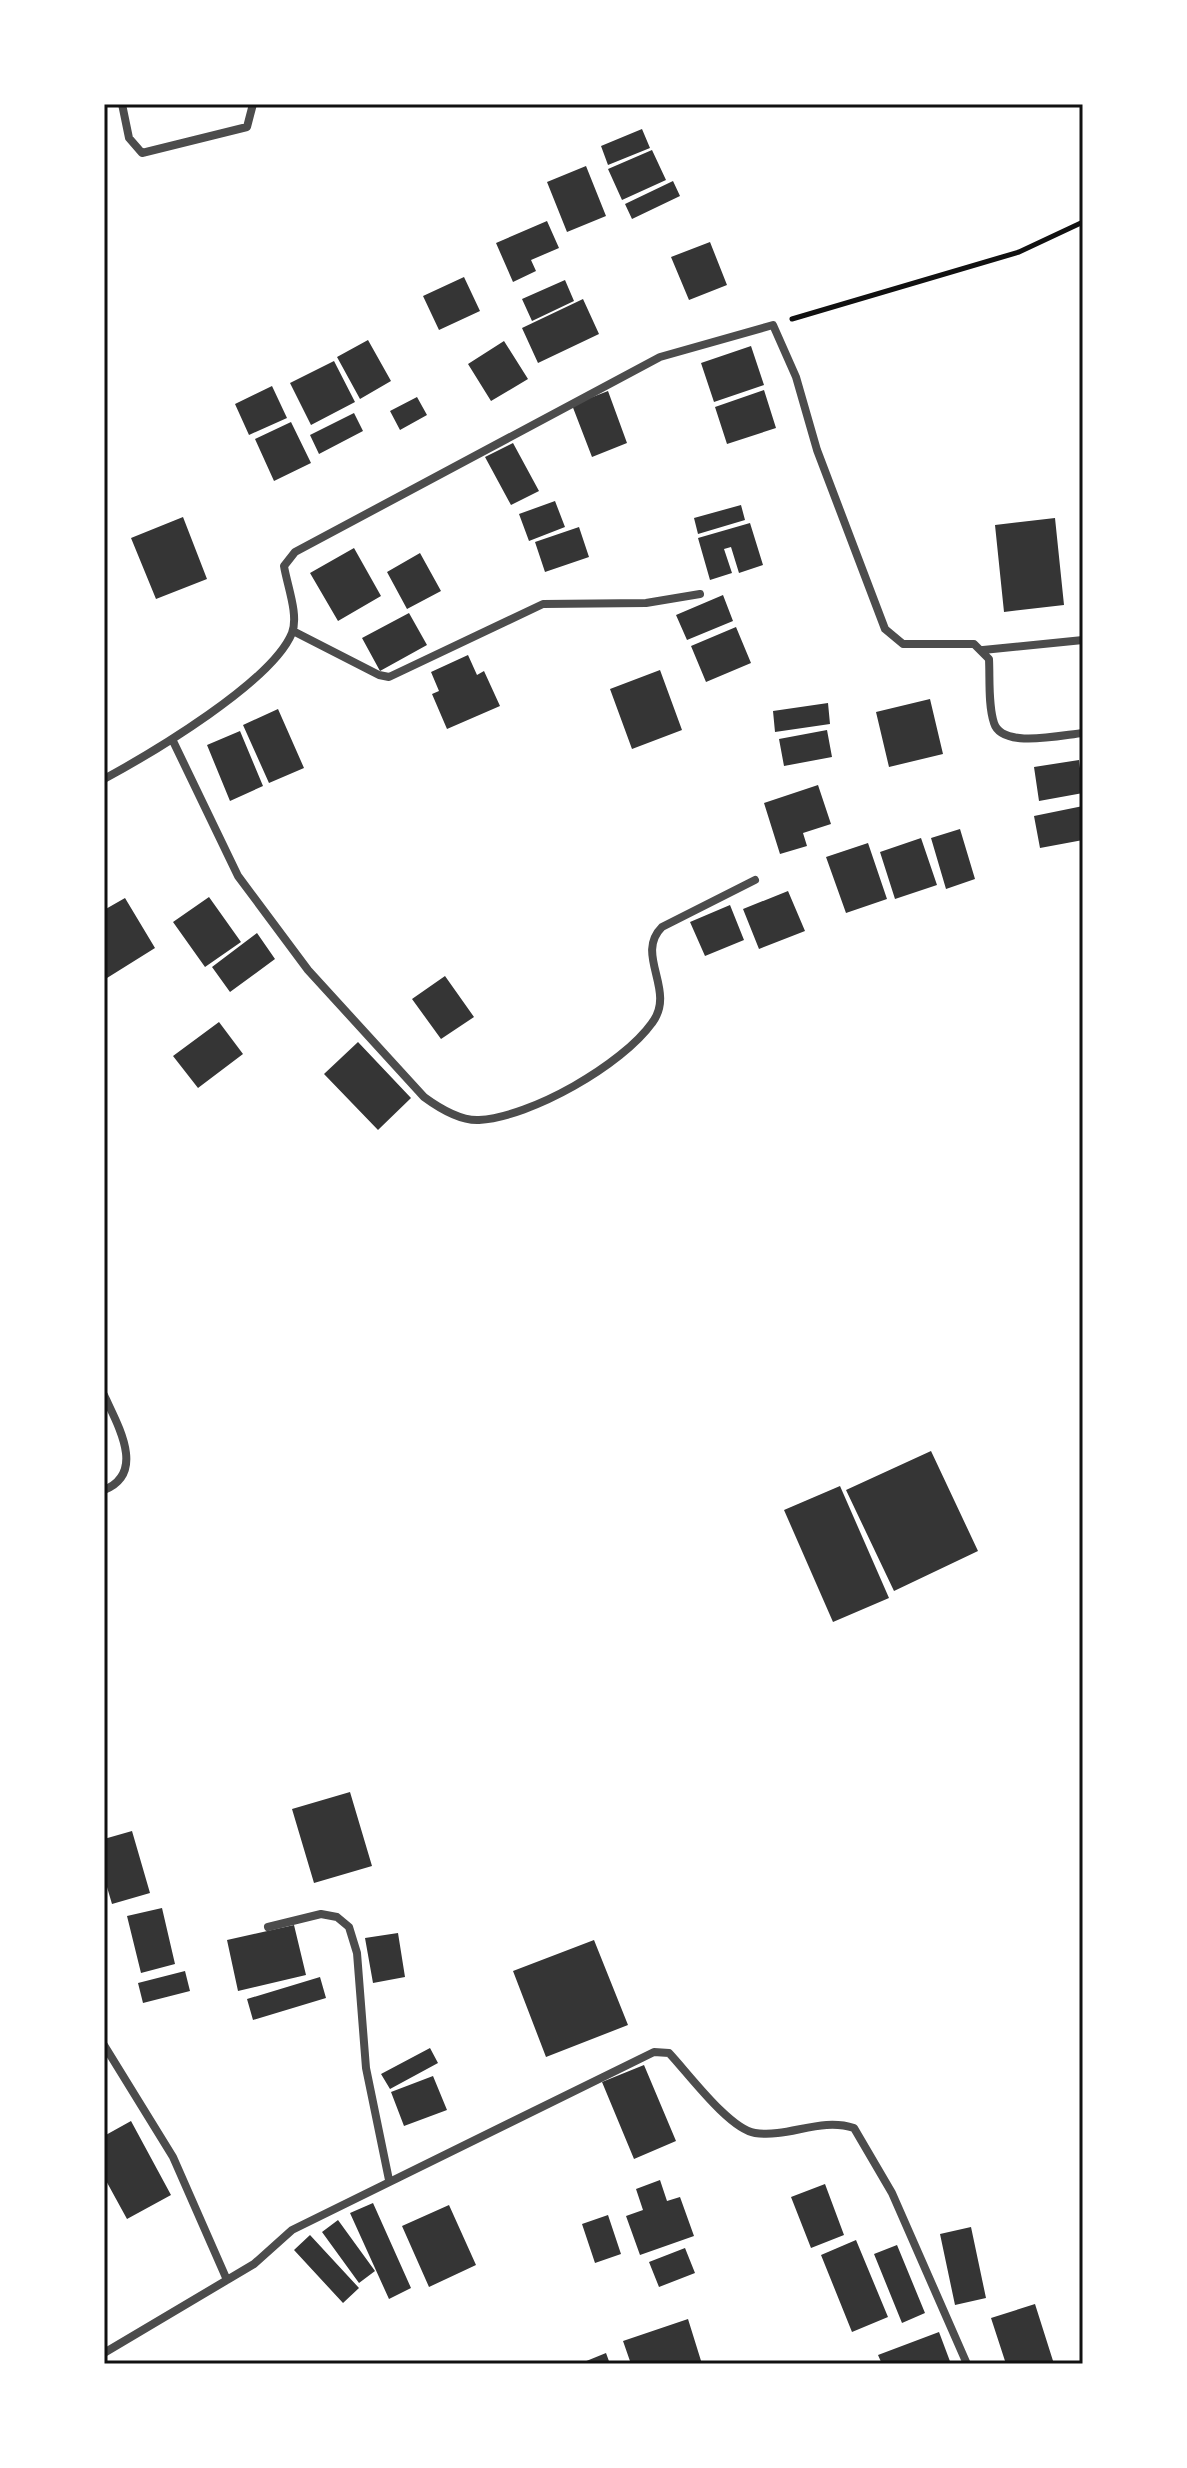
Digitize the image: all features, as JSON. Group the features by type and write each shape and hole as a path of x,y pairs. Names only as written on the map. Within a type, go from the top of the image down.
{"street":[{"path":"122,104 129,138 142,153 247,127 252,119 253,104"},
{"path":"104,779 173,741 274,661 293,631 284,566 295,552 660,357 773,325 796,377 817,450 885,629 903,644 974,644 983,650 989,659 994,725 1002,735 1014,740 1083,733"},
{"path":"293,631 379,675 389,677 543,604 646,603 700,594"},
{"path":"983,650 1083,640"},
{"path":"173,741 238,876 308,970 424,1097 442,1110 478,1120 534,1106 617,1058 653,1022 663,999 650,950 652,938 662,927 755,880"},
{"path":"104,1395 128,1458 122,1478 104,1490"},
{"path":"268,1927 321,1914 337,1917 349,1927 357,1953 366,2068 389,2180"},
{"path":"104,2045 173,2157 227,2280"},
{"path":"104,2353 254,2264 292,2230 654,2052 669,2053 735,2123 755,2133 836,2122 854,2128 892,2193 967,2364"}],"path":[{"path":"773,325 1019,252 1083,222"}],"building":[{"path":"642,129 650,148 608,165 601,146"},
{"path":"652,150 666,180 622,200 608,169"},
{"path":"586,166 606,216 567,232 547,182"},
{"path":"673,181 680,196 632,219 625,204"},
{"path":"547,221 559,248 531,260 536,271 513,282 496,243"},
{"path":"710,242 727,285 689,300 671,257"},
{"path":"464,277 480,311 439,330 423,296"},
{"path":"565,280 574,301 532,321 522,299"},
{"path":"583,299 599,334 538,363 522,328"},
{"path":"368,340 391,381 360,399 337,357"},
{"path":"504,341 528,379 491,401 468,364"},
{"path":"751,346 764,385 714,402 701,363"},
{"path":"334,361 355,402 311,425 290,383"},
{"path":"272,386 287,418 249,435 235,404"},
{"path":"764,390 776,428 727,444 715,407"},
{"path":"608,391 627,443 592,457 572,405"},
{"path":"417,397 427,415 400,430 390,411"},
{"path":"354,413 363,431 319,454 310,435"},
{"path":"291,422 311,463 274,481 255,439"},
{"path":"513,443 539,491 511,505 485,457"},
{"path":"555,501 565,527 529,541 519,514"},
{"path":"741,505 745,520 698,534 694,518"},
{"path":"183,517 207,579 156,599 131,538"},
{"path":"1055,518 1064,605 1004,612 995,525"},
{"path":"750,523 763,565 739,573 731,547 724,549 732,573 710,580 698,538"},
{"path":"579,527 589,557 545,572 535,542"},
{"path":"354,548 381,596 338,621 310,573"},
{"path":"420,553 441,591 407,609 387,572"},
{"path":"723,595 733,621 687,640 676,615"},
{"path":"409,613 427,645 380,671 362,638"},
{"path":"736,627 751,663 706,682 691,646"},
{"path":"468,655 477,675 484,671 500,706 447,729 432,694 439,691 431,672"},
{"path":"660,670 682,730 632,749 610,689"},
{"path":"930,699 943,754 889,767 876,712"},
{"path":"828,703 830,724 775,732 773,711"},
{"path":"278,709 304,768 269,783 243,725"},
{"path":"827,730 832,757 784,766 779,739"},
{"path":"240,731 263,786 230,801 207,745"},
{"path":"1079,760 1083,793 1039,801 1034,767"},
{"path":"818,785 831,824 803,833 807,846 780,854 764,803"},
{"path":"1083,806 1083,840 1040,848 1034,816"},
{"path":"960,829 975,879 946,889 931,838"},
{"path":"921,838 937,885 895,899 880,852"},
{"path":"868,843 887,899 846,913 826,857"},
{"path":"788,891 805,931 759,949 743,909"},
{"path":"209,897 241,942 205,967 173,922"},
{"path":"125,898 155,948 107,978 104,973 104,910"},
{"path":"730,905 744,940 705,956 690,922"},
{"path":"257,933 275,959 230,992 212,967"},
{"path":"445,976 474,1017 441,1039 412,999"},
{"path":"219,1022 243,1054 198,1088 173,1056"},
{"path":"358,1042 411,1098 378,1130 324,1074"},
{"path":"931,1451 978,1551 894,1591 846,1490"},
{"path":"840,1486 889,1598 833,1622 784,1510"},
{"path":"350,1792 372,1866 314,1883 292,1809"},
{"path":"132,1831 150,1893 112,1904 104,1877 104,1839"},
{"path":"162,1908 175,1964 141,1973 127,1916"},
{"path":"294,1925 306,1975 238,1991 227,1940"},
{"path":"398,1933 405,1977 373,1983 365,1938"},
{"path":"594,1940 628,2025 546,2057 513,1971"},
{"path":"185,1971 190,1991 143,2003 138,1983"},
{"path":"320,1977 326,1998 253,2020 247,1999"},
{"path":"430,2048 438,2063 390,2089 381,2074"},
{"path":"644,2065 676,2141 634,2159 602,2082"},
{"path":"433,2076 447,2110 404,2126 391,2092"},
{"path":"131,2121 171,2195 127,2219 104,2177 104,2136"},
{"path":"660,2180 667,2201 680,2197 694,2236 640,2255 626,2216 643,2210 636,2189"},
{"path":"825,2184 844,2235 811,2248 791,2197"},
{"path":"373,2203 411,2288 389,2299 350,2213"},
{"path":"449,2205 476,2265 429,2287 402,2226"},
{"path":"608,2215 621,2254 595,2263 582,2224"},
{"path":"338,2220 375,2271 359,2283 322,2232"},
{"path":"971,2227 986,2298 955,2305 940,2234"},
{"path":"310,2235 359,2288 343,2303 294,2250"},
{"path":"856,2240 888,2317 852,2332 821,2255"},
{"path":"897,2245 925,2313 902,2323 874,2254"},
{"path":"685,2248 695,2273 659,2287 649,2262"},
{"path":"1035,2304 1054,2364 1006,2364 991,2318"},
{"path":"688,2319 702,2364 631,2364 623,2341"},
{"path":"939,2332 951,2364 882,2364 878,2355"},
{"path":"606,2353 610,2364 579,2364"}]}
